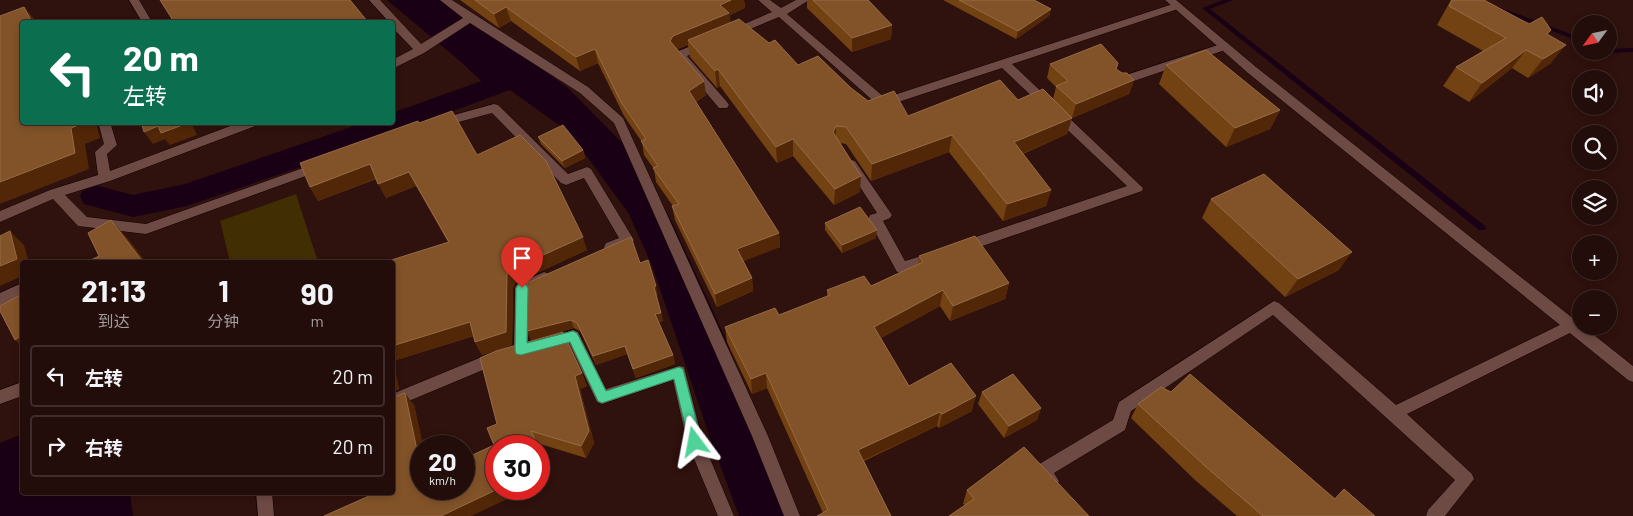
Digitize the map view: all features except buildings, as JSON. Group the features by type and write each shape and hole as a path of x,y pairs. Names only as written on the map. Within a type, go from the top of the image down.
{"street":[{"path":"134,0 146,20"},
{"path":"374,0 392,20"},
{"path":"445,0 470,18 584,90 619,121 760,436 792,516"},
{"path":"763,0 883,103 1004,63 1173,3 1224,47 1633,375"},
{"path":"723,105 680,55 780,13 804,0"},
{"path":"395,63 470,18"},
{"path":"395,23 420,50"},
{"path":"1118,82 1224,47"},
{"path":"845,156 885,215 875,219 902,268 1138,188 1004,63"},
{"path":"428,127 456,117 494,108 566,180 587,172 627,240 601,252"},
{"path":"105,125 111,145 101,152 105,178"},
{"path":"0,216 55,193 105,178 246,125"},
{"path":"55,193 83,222 146,229 335,161"},
{"path":"521,350 522,288 557,272"},
{"path":"0,300 20,290"},
{"path":"1060,490 1042,471 1119,425 1125,407 1274,307 1466,479 1434,516"},
{"path":"1394,413 1571,326"},
{"path":"395,400 500,356 573,336 602,397 679,372 695,442 726,516"},
{"path":"0,397 20,390"},
{"path":"264,495 266,516"}],"shaded area":[{"path":"387,0 445,0 568,88 632,153 669,216 725,337 792,516 739,516 708,432 653,268 629,214 570,133 510,90 493,92 460,61"},
{"path":"296,194 317,260 230,260 220,221"},
{"path":"20,435 20,495 130,495 133,516 0,516 0,443"}],"waterway":[{"path":"1230,0 1205,8 1482,228"},
{"path":"1474,0 1572,37"},
{"path":"1618,51 1633,50"},
{"path":"395,122 515,78"},
{"path":"95,196 133,206 187,195 388,125"}],"route":[{"path":"522,288 521,350 573,336 602,397 679,372 695,442"}]}
